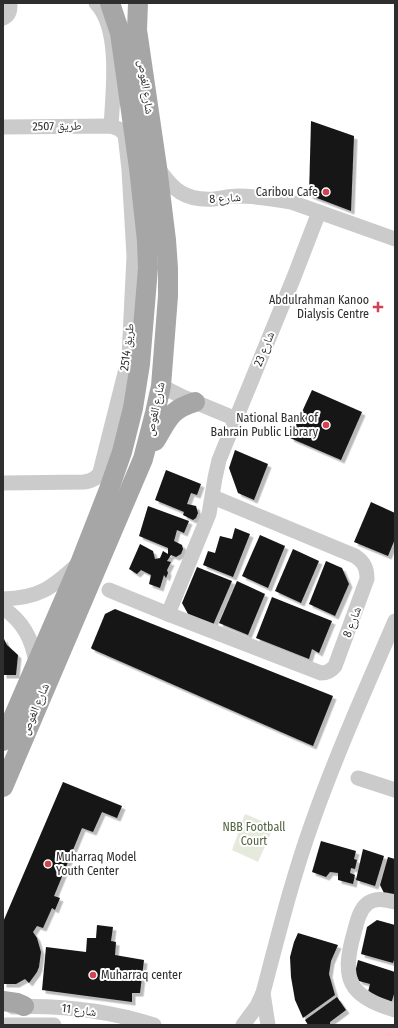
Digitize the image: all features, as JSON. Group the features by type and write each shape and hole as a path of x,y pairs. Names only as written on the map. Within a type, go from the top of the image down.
{"main road":[{"name":"شارع الغوص","path":"3,741 82,561 108,492 122,452 133,408 140,364 148,268 147,241 139,168 121,40 110,3"},
{"name":"شارع الغوص","path":"3,787 143,459 161,386 168,296 168,268 157,167 137,30 138,3"},
{"path":"148,268 154,286 155,297 152,367 157,381 161,386"},
{"path":"143,459 169,418 176,410 195,402"},
{"path":"3,1001 17,1003 24,1006"}],"street":[{"path":"3,18 8,16 10,12 10,3"},
{"path":"96,3 107,23 112,41 113,85 111,126"},
{"name":"طريق 2507","path":"3,127 111,126"},
{"name":"طريق 2514","path":"3,483 84,482 98,477 100,472 129,357 134,256 127,144 125,134 119,129 111,126"},
{"name":"شارع 8","path":"157,167 168,183 177,191 188,196 200,199 237,196 260,197 291,202 395,239"},
{"name":"شارع 23","path":"236,419 294,277 318,212"},
{"path":"161,386 236,419 216,469 213,497 209,514 168,614"},
{"name":"شارع 8","path":"109,590 320,673 326,673 332,670 335,666 367,579 367,572 361,560 355,556 213,497"},
{"path":"3,599 25,598 45,591 59,582 82,561"},
{"path":"3,608 20,623 29,635 34,649 36,664"},
{"path":"243,1025 257,1006 263,993 292,884 311,825 334,764 395,621"},
{"path":"358,778 395,790"},
{"path":"395,902 377,900 369,902 363,908 359,915 349,951 347,965 350,979 357,991 367,1000 380,1006 395,1010"},
{"path":"263,993 268,1025"},
{"name":"شارع 11","path":"3,1007 24,1006 62,1008 113,1014 154,1025"},
{"name":"شارع 11","path":"6,1025 54,1025"}],"green space":[{"name":"NBB Football Court","path":"245,814 274,826 258,862 232,850"}],"building":[{"path":"311,121 354,136 351,211 309,195"},
{"name":"National Bank of Bahrain Public Library","path":"312,390 362,412 341,460 290,438"},
{"path":"235,450 268,464 254,500 238,493 229,468"},
{"path":"166,470 201,484 197,495 191,493 187,504 196,506 198,513 196,518 193,520 183,515 184,512 155,500"},
{"path":"371,502 395,513 395,539 388,556 354,542"},
{"path":"148,506 189,521 184,533 177,530 174,541 182,545 183,549 181,554 176,557 171,555 167,561 171,562 167,570 168,573 166,578 164,575 160,588 149,584 151,575 141,570 137,574 129,569 140,544 153,551 155,559 160,558 163,551 168,554 168,548 139,536"},
{"path":"235,528 250,534 233,577 203,565 208,551 215,553 220,536 232,539"},
{"path":"260,535 285,546 268,588 242,576"},
{"path":"293,549 319,561 301,603 275,591"},
{"path":"326,561 342,568 349,584 335,616 309,604"},
{"path":"197,567 232,581 213,625 188,614 182,603"},
{"path":"237,581 265,594 248,635 219,623"},
{"path":"272,597 332,621 319,653 312,649 309,659 256,638"},
{"path":"115,609 333,696 313,746 92,649 91,648 105,614"},
{"path":"3,637 7,645 18,655 16,675 3,675"},
{"name":"Muharraq Model Youth Center","path":"63,782 122,806 117,818 102,812 93,832 82,828 54,896 60,898 55,910 52,908 43,928 37,926 33,932 37,938 41,952 37,972 29,983 25,979 16,984 3,984 3,922"},
{"path":"321,841 356,851 354,859 357,860 355,869 351,868 350,873 355,875 353,884 338,880 338,873 330,872 326,877 312,872"},
{"path":"363,849 384,856 375,886 356,880"},
{"path":"388,857 395,859 395,899 385,895 380,885"},
{"path":"377,920 395,925 395,957 393,963 361,954 367,927"},
{"name":"Muharraq center","path":"97,925 113,927 111,941 116,942 115,955 144,960 140,993 132,993 132,1002 42,990 46,947 86,952 87,938 96,938"},
{"path":"298,933 338,945 331,961 329,974 335,995 303,1018 295,1000 291,977 290,957"},
{"path":"358,960 395,972 395,991 391,1004 368,992 370,984 359,981 355,973"},
{"path":"337,997 346,1010 330,1022 330,1025 308,1025 305,1020"}],"place":[{"name":"Caribou Cafe","path":"326,192"},
{"name":"Abdulrahman Kanoo Dialysis Centre","path":"378,307"},
{"name":"National Bank of Bahrain Public Library","path":"326,425"},
{"name":"Muharraq Model Youth Center","path":"48,864"},
{"name":"Muharraq center","path":"93,975"}]}
